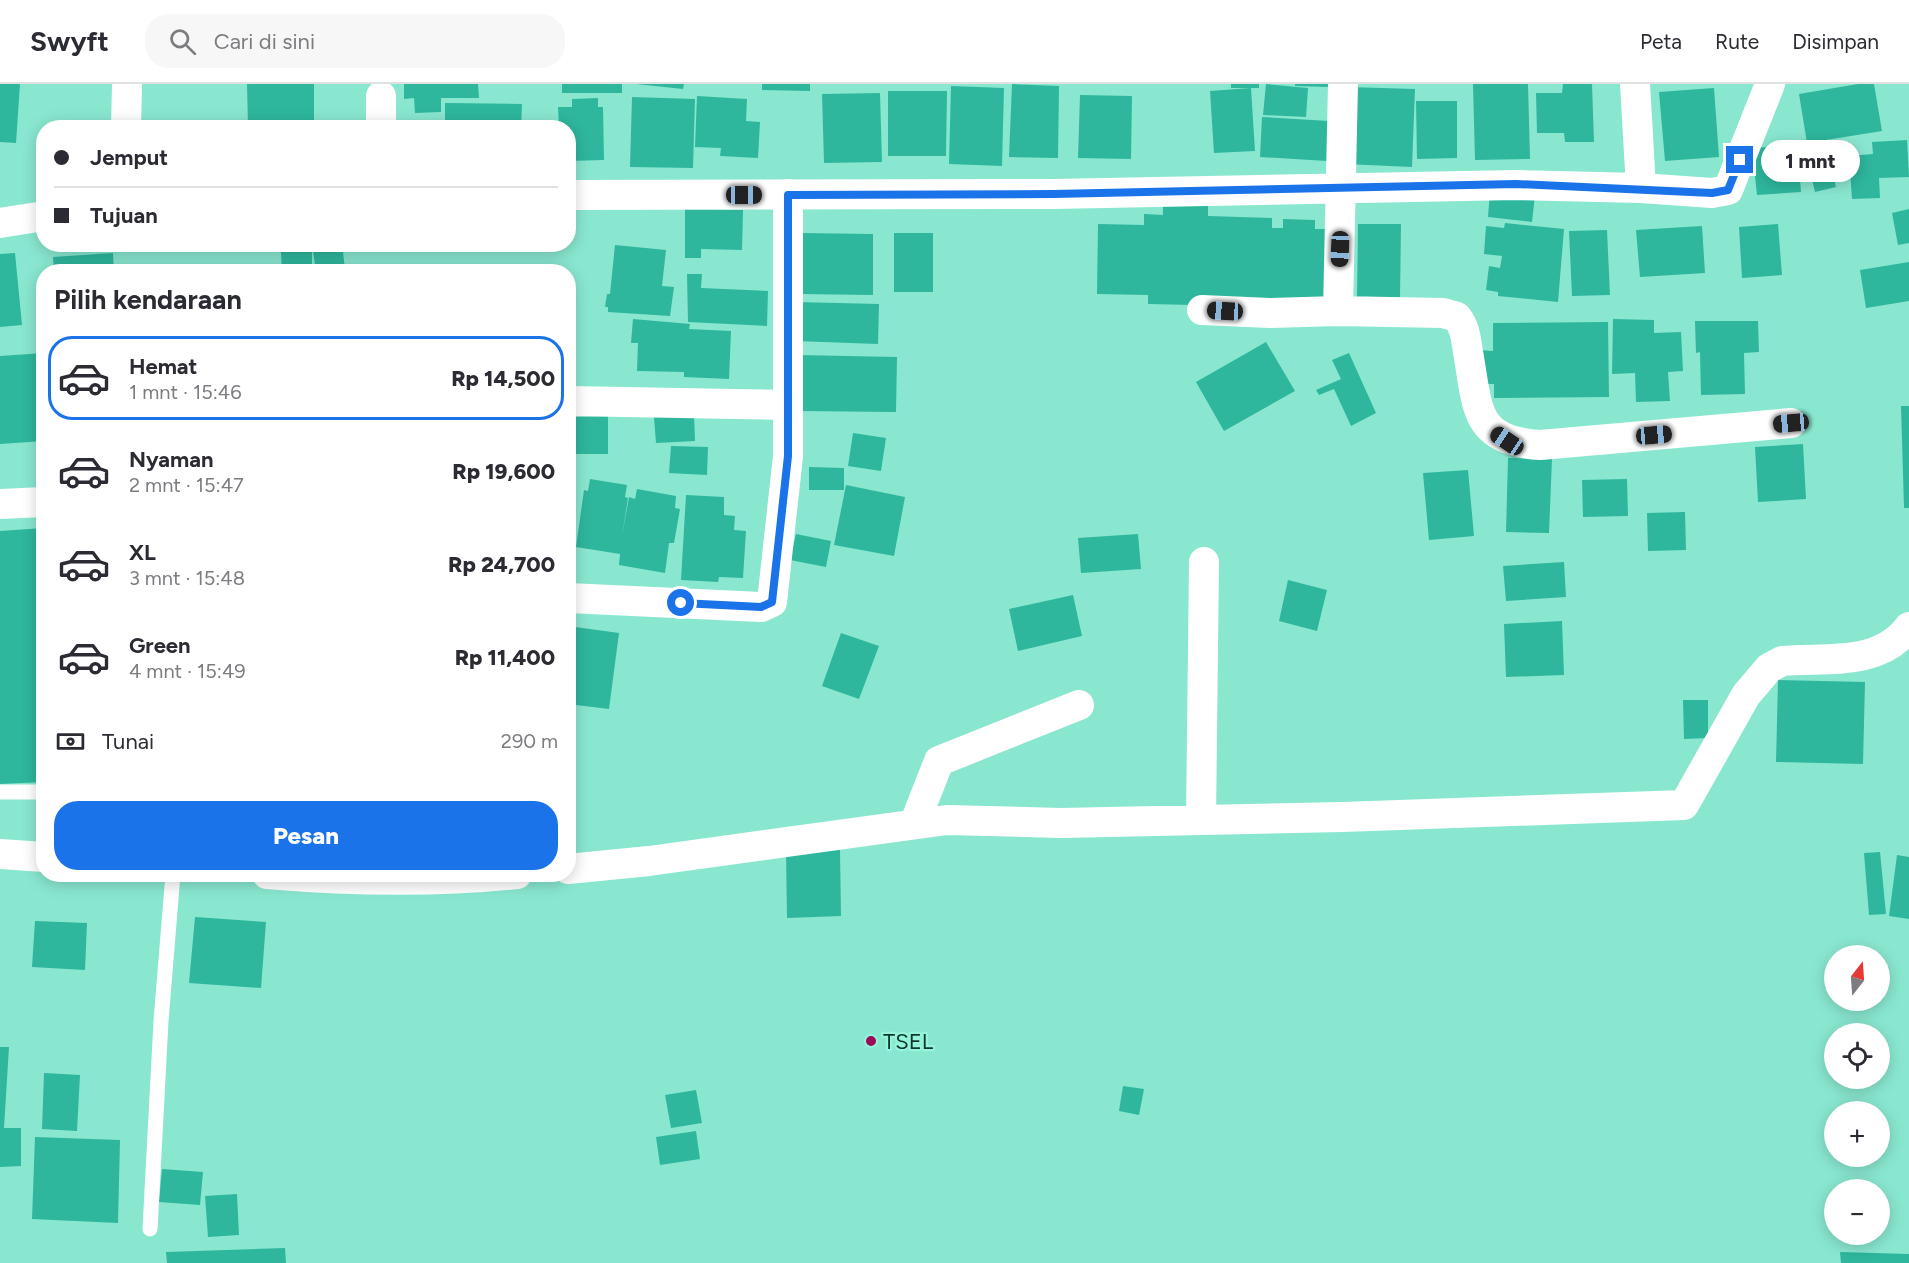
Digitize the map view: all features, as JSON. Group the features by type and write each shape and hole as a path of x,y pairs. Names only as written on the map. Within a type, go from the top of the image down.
{"street":[{"path":"126,120 127,84"},
{"path":"1338,311 1344,84"},
{"path":"1635,84 1641,188"},
{"path":"576,195 1053,194 1516,184 1712,193 1728,190 1770,84"},
{"path":"381,96 381,120"},
{"path":"576,598 761,607 770,605 775,592 784,497 788,405 788,195"},
{"path":"0,223 36,217"},
{"path":"1202,310 1270,313 1338,311 1443,313 1456,317 1464,332 1478,410 1487,428 1507,441 1520,444 1540,446 1791,423"},
{"path":"576,401 788,405"},
{"path":"0,504 36,502"},
{"path":"1201,820 1204,562"},
{"path":"576,868 650,861 915,822 947,820 1061,823 1684,805 1746,695 1769,668 1782,661 1873,655 1899,640 1909,627"},
{"path":"915,822 939,761 1079,705"},
{"path":"0,854 36,856"}],"lane":[{"path":"0,792 36,792"},
{"path":"150,1229 161,1021 172,882"}],"building":[{"path":"0,84 20,84 16,143 0,142"},
{"path":"247,84 314,84 314,120 248,120"},
{"path":"404,84 478,84 479,98 441,98 441,112 415,113 414,98 404,99"},
{"path":"562,84 622,84 622,93 562,93"},
{"path":"636,84 684,84 683,89"},
{"path":"762,84 810,84 810,91 762,90"},
{"path":"1012,84 1059,86 1058,158 1009,157"},
{"path":"1231,84 1259,84 1259,88 1231,88"},
{"path":"1266,84 1308,88 1306,117 1263,115"},
{"path":"1295,84 1328,84 1328,87 1295,86"},
{"path":"1473,84 1528,84 1530,159 1475,160"},
{"path":"1563,84 1592,84 1594,142 1565,142 1564,133 1537,133 1536,93 1562,93"},
{"path":"1858,84 1874,84 1882,131 1807,143 1799,94"},
{"path":"951,86 1004,88 1002,166 949,164"},
{"path":"1348,87 1415,89 1412,167 1345,164"},
{"path":"1251,88 1255,151 1214,153 1210,91"},
{"path":"1714,88 1719,157 1665,161 1659,92"},
{"path":"888,91 947,91 946,156 888,156"},
{"path":"880,93 882,162 824,163 822,94"},
{"path":"1080,95 1132,96 1131,159 1078,158"},
{"path":"697,96 747,99 746,121 760,122 758,158 720,156 721,148 695,147"},
{"path":"632,97 695,99 693,168 630,167"},
{"path":"598,98 598,107 603,107 604,160 576,161 576,120 559,120 558,107 572,107 572,99"},
{"path":"1416,101 1457,101 1457,158 1417,159"},
{"path":"445,103 522,104 521,120 445,120"},
{"path":"1262,117 1329,121 1327,161 1260,157"},
{"path":"1907,140 1909,177 1879,178 1880,198 1852,199 1849,156 1873,154 1872,142"},
{"path":"1797,145 1801,192 1757,195 1752,148"},
{"path":"1827,149 1836,187 1815,192 1806,153"},
{"path":"1490,191 1535,195 1532,222 1488,217"},
{"path":"1163,205 1208,206 1208,216 1272,218 1272,228 1283,228 1283,219 1315,220 1315,229 1328,229 1326,300 1195,297 1194,305 1148,304 1148,295 1097,294 1098,224 1144,225 1144,214 1163,215"},
{"path":"685,209 743,210 742,250 701,249 701,258 685,258"},
{"path":"1909,209 1909,243 1898,245 1892,213"},
{"path":"1505,223 1564,229 1558,302 1498,296 1498,292 1486,290 1489,266 1500,268 1502,256 1484,254 1486,226 1504,228"},
{"path":"1358,224 1401,224 1400,299 1357,298"},
{"path":"1778,224 1782,275 1742,278 1739,227"},
{"path":"1702,226 1705,273 1640,277 1636,230"},
{"path":"1607,230 1610,295 1572,296 1569,231"},
{"path":"800,233 873,234 873,295 799,294"},
{"path":"894,233 933,233 933,292 894,292"},
{"path":"615,245 666,250 662,286 674,287 670,316 608,312 608,307 605,307 607,294 610,294"},
{"path":"281,252 312,252 312,264 282,264"},
{"path":"313,252 343,252 344,264 315,264"},
{"path":"15,253 22,325 0,327 0,254"},
{"path":"113,253 114,264 53,264 53,257"},
{"path":"1909,262 1909,301 1866,308 1860,270"},
{"path":"687,274 702,274 701,288 768,291 767,326 688,322"},
{"path":"796,302 879,304 878,344 795,341"},
{"path":"633,319 690,324 689,329 731,331 729,379 684,377 684,372 637,371 638,343 631,343"},
{"path":"1613,319 1654,320 1654,333 1681,332 1683,371 1668,372 1670,401 1636,402 1635,373 1612,374"},
{"path":"1695,321 1758,321 1759,352 1744,353 1745,394 1701,395 1700,352 1696,353"},
{"path":"1608,322 1609,397 1494,398 1494,384 1478,384 1479,350 1493,351 1493,323"},
{"path":"1266,342 1295,391 1224,431 1196,382"},
{"path":"1349,353 1376,413 1351,426 1334,389 1319,395 1316,390 1341,379 1332,360"},
{"path":"36,354 36,442 0,444 0,356"},
{"path":"797,355 897,357 896,412 797,411"},
{"path":"1901,406 1909,406 1909,508 1904,508"},
{"path":"694,415 695,441 656,443 654,417"},
{"path":"608,416 608,454 576,454 576,417"},
{"path":"853,433 886,438 881,471 848,466"},
{"path":"1803,444 1806,499 1758,502 1755,447"},
{"path":"671,446 708,447 707,475 669,473"},
{"path":"1508,458 1552,459 1549,533 1506,532"},
{"path":"809,467 844,468 844,490 809,490"},
{"path":"1468,470 1474,536 1429,540 1423,473"},
{"path":"590,479 627,485 625,497 628,498 622,536 629,497 635,499 637,489 676,496 675,508 680,509 674,543 669,543 665,573 619,565 620,554 576,547 584,490 588,491"},
{"path":"1627,479 1628,516 1583,517 1582,480"},
{"path":"846,485 905,497 894,556 834,545"},
{"path":"686,495 724,497 724,515 735,516 734,530 746,531 743,578 719,577 718,582 681,580"},
{"path":"1685,512 1686,550 1648,551 1647,513"},
{"path":"36,529 36,782 0,784 0,531"},
{"path":"796,534 831,541 826,567 790,560"},
{"path":"1138,534 1141,569 1081,573 1078,538"},
{"path":"1564,562 1566,597 1506,601 1503,566"},
{"path":"1288,580 1327,590 1317,631 1279,621"},
{"path":"1073,595 1082,636 1018,651 1009,609"},
{"path":"1562,621 1564,675 1506,677 1504,624"},
{"path":"576,627 619,633 609,709 576,705"},
{"path":"841,633 879,646 859,699 822,686"},
{"path":"1778,680 1865,682 1863,764 1776,762"},
{"path":"1683,700 1708,700 1708,738 1684,739"},
{"path":"840,850 841,916 787,918 786,852"},
{"path":"1880,852 1886,914 1869,915 1864,853"},
{"path":"1897,855 1909,857 1909,919 1889,916"},
{"path":"195,917 266,922 261,988 189,983"},
{"path":"35,921 87,923 85,970 32,967"},
{"path":"0,1047 9,1047 4,1128 21,1128 21,1166 0,1167"},
{"path":"44,1073 80,1075 77,1131 42,1129"},
{"path":"1123,1086 1144,1089 1139,1115 1119,1111"},
{"path":"696,1090 702,1123 671,1128 665,1095"},
{"path":"696,1131 700,1159 660,1165 656,1137"},
{"path":"35,1137 120,1140 118,1223 32,1219"},
{"path":"162,1169 203,1172 200,1205 159,1202"},
{"path":"237,1194 239,1235 208,1237 205,1196"},
{"path":"285,1248 286,1263 167,1263 166,1252"},
{"path":"1840,1252 1909,1254 1909,1263 1841,1263"}],"place":[{"name":"TSEL","path":"871,1041"}],"route":[{"path":"681,603 761,607 770,605 775,592 788,456 788,195 1053,194 1516,184 1712,193 1728,190 1740,160"}]}
